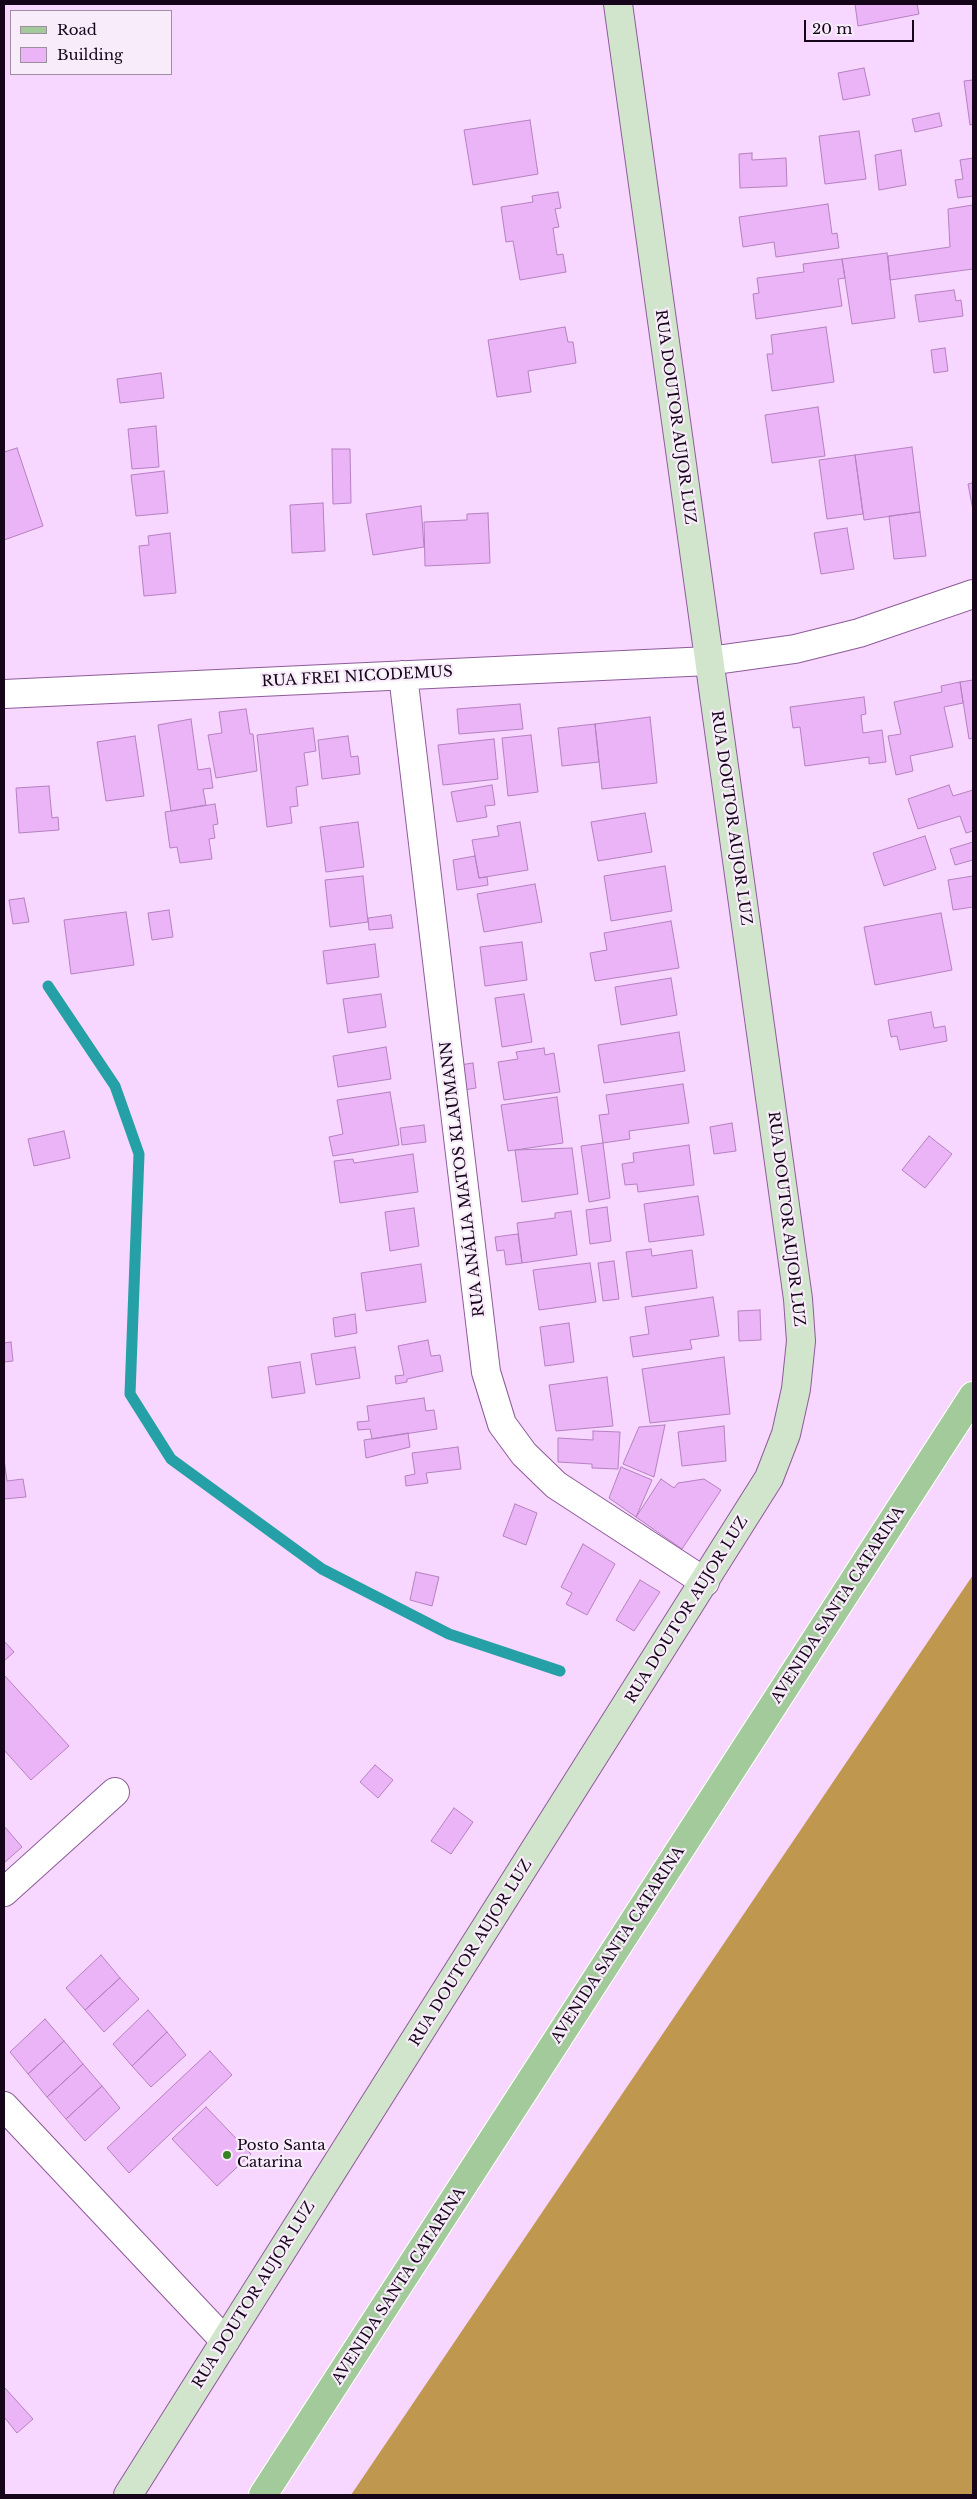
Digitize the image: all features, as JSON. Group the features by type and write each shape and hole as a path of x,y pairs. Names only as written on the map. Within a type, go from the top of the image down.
{"main road":[{"name":"AVENIDA SANTA CATARINA","path":"264,2495 973,1396"}],"street":[{"name":"RUA DOUTOR AUJOR LUZ","path":"128,2495 769,1478 786,1434 796,1389 801,1341 798,1299 618,4"},
{"name":"RUA FREI NICODEMUS","path":"4,694 709,661 795,649 859,633 973,594"},
{"name":"RUA ANÁLIA MATOS KLAUMANN","path":"403,675 486,1372 502,1424 524,1454 556,1484 705,1582"},
{"path":"4,1892 115,1792"},
{"path":"4,2106 225,2341"}],"shaded area":[{"path":"973,1575 973,2495 351,2495"}],"building":[{"path":"855,4 917,4 919,14 858,26"},
{"path":"864,68 870,95 843,100 838,73"},
{"path":"973,80 973,124 970,125 964,81"},
{"path":"939,113 942,126 915,132 912,119"},
{"path":"530,120 538,174 473,185 464,130"},
{"path":"859,131 866,179 825,184 819,136"},
{"path":"901,150 906,185 879,190 875,155"},
{"path":"752,153 752,160 786,158 787,186 740,188 739,154"},
{"path":"973,158 973,196 958,198 955,180 963,179 960,160"},
{"path":"558,192 561,208 555,209 559,227 553,228 557,255 563,254 566,272 520,280 513,241 506,242 501,207 533,202 532,196"},
{"path":"828,204 832,234 837,233 839,248 776,257 774,242 743,247 739,217"},
{"path":"973,205 973,269 890,280 888,256 950,247 948,209"},
{"path":"887,253 895,318 852,324 842,259"},
{"path":"842,259 845,278 838,279 842,306 756,319 753,294 759,293 757,278 804,272 803,264"},
{"path":"954,290 956,301 961,300 963,316 919,322 915,295"},
{"path":"565,327 568,342 573,342 576,363 528,371 531,392 497,397 488,340"},
{"path":"826,327 834,382 772,391 767,354 773,354 771,335"},
{"path":"945,348 948,371 934,373 931,350"},
{"path":"161,373 164,398 120,403 117,379"},
{"path":"818,407 825,456 772,463 765,415"},
{"path":"156,426 159,467 132,469 128,429"},
{"path":"912,447 920,512 864,520 855,455"},
{"path":"17,448 43,526 4,540 4,452"},
{"path":"332,449 350,449 351,503 333,504"},
{"path":"855,455 863,514 827,519 819,460"},
{"path":"164,471 168,513 136,516 131,475"},
{"path":"973,483 973,510 968,484"},
{"path":"323,503 325,551 292,553 290,505"},
{"path":"421,506 424,547 373,555 366,514"},
{"path":"920,512 926,556 894,559 889,516"},
{"path":"488,513 490,563 425,566 424,522 467,520 467,514"},
{"path":"847,528 854,569 821,574 814,533"},
{"path":"170,533 176,593 144,596 139,546 149,545 148,536"},
{"path":"973,680 973,738 969,739 960,682"},
{"path":"960,682 963,703 944,707 953,747 910,756 913,771 896,775 888,736 901,734 894,702 942,692 941,686"},
{"path":"864,697 866,714 861,715 863,733 882,730 886,762 869,764 869,757 805,766 800,727 793,728 790,707"},
{"path":"520,704 523,729 459,734 457,709"},
{"path":"246,709 250,734 253,734 257,771 216,778 208,735 222,733 219,712"},
{"path":"650,717 657,783 602,789 595,724"},
{"path":"191,719 198,770 210,768 213,788 203,789 206,805 171,811 158,725"},
{"path":"595,724 599,762 562,766 558,728"},
{"path":"313,728 316,751 304,753 308,785 296,787 298,806 290,807 292,823 267,827 257,735"},
{"path":"531,735 538,792 508,796 502,738"},
{"path":"135,736 144,796 106,801 97,742"},
{"path":"348,736 351,757 358,756 360,774 322,779 318,740"},
{"path":"494,739 498,779 443,785 438,745"},
{"path":"492,785 495,805 485,806 487,817 457,822 451,792"},
{"path":"949,785 953,796 973,790 973,831 966,833 960,816 918,829 908,799"},
{"path":"49,786 52,818 58,817 59,830 19,833 16,788"},
{"path":"215,804 218,824 213,825 215,838 209,839 212,859 180,863 177,847 170,848 165,812"},
{"path":"645,813 652,852 598,861 591,822"},
{"path":"358,822 364,867 326,872 320,827"},
{"path":"520,822 528,870 479,878 472,840 499,836 497,826"},
{"path":"925,836 936,869 884,886 873,853"},
{"path":"973,842 973,860 955,865 950,849"},
{"path":"475,856 479,878 487,877 488,885 457,890 453,860"},
{"path":"665,866 672,911 611,921 604,876"},
{"path":"363,876 368,922 330,927 325,880"},
{"path":"973,876 973,907 953,910 948,880"},
{"path":"535,884 542,922 484,932 477,894"},
{"path":"24,898 29,922 13,924 9,900"},
{"path":"169,910 173,937 152,940 148,913"},
{"path":"126,912 134,965 71,974 64,920"},
{"path":"941,913 952,970 875,985 864,927"},
{"path":"391,915 393,928 369,930 368,918"},
{"path":"671,921 679,968 595,981 590,953 607,950 604,933"},
{"path":"522,942 527,980 485,986 480,947"},
{"path":"375,944 379,977 327,984 323,951"},
{"path":"671,978 677,1015 621,1025 615,987"},
{"path":"381,994 386,1027 348,1033 343,999"},
{"path":"524,994 532,1042 502,1047 495,998"},
{"path":"931,1012 934,1028 945,1026 947,1041 900,1050 897,1036 891,1037 888,1020"},
{"path":"679,1032 685,1071 604,1083 598,1045"},
{"path":"386,1047 391,1079 338,1087 333,1056"},
{"path":"544,1048 545,1055 554,1053 560,1092 504,1100 498,1062 518,1059 516,1052"},
{"path":"473,1063 476,1088 457,1091 453,1066"},
{"path":"683,1084 689,1123 629,1131 630,1139 603,1143 599,1115 609,1114 606,1095"},
{"path":"390,1092 399,1145 333,1156 329,1137 343,1134 337,1100"},
{"path":"557,1097 563,1143 508,1151 501,1105"},
{"path":"732,1123 736,1151 714,1154 710,1127"},
{"path":"424,1125 426,1142 402,1145 400,1128"},
{"path":"64,1131 70,1158 34,1166 28,1139"},
{"path":"929,1136 952,1154 925,1188 902,1170"},
{"path":"603,1143 610,1198 589,1202 581,1146"},
{"path":"689,1145 694,1185 638,1192 637,1184 625,1185 622,1164 634,1162 633,1153"},
{"path":"572,1148 578,1194 522,1202 515,1150"},
{"path":"413,1154 418,1192 340,1203 334,1161 353,1159 354,1163"},
{"path":"698,1196 704,1235 649,1242 644,1204"},
{"path":"607,1207 611,1241 590,1244 586,1210"},
{"path":"414,1208 419,1246 390,1251 385,1212"},
{"path":"571,1211 577,1255 522,1263 517,1223 555,1218 555,1213"},
{"path":"518,1234 522,1263 506,1265 504,1250 497,1251 495,1237"},
{"path":"651,1249 652,1256 692,1250 697,1288 632,1297 626,1252"},
{"path":"614,1261 619,1299 603,1301 598,1263"},
{"path":"590,1263 596,1302 539,1310 533,1270"},
{"path":"421,1264 426,1302 366,1311 361,1273"},
{"path":"713,1297 719,1336 690,1340 692,1349 633,1357 630,1337 649,1334 645,1307"},
{"path":"760,1310 761,1340 739,1341 738,1311"},
{"path":"355,1314 357,1333 335,1337 333,1318"},
{"path":"569,1323 574,1362 545,1366 540,1327"},
{"path":"428,1340 431,1356 440,1355 443,1371 407,1379 407,1382 396,1384 395,1376 404,1375 398,1346"},
{"path":"11,1342 13,1361 4,1362 4,1343"},
{"path":"355,1347 360,1378 316,1385 311,1354"},
{"path":"724,1357 730,1414 650,1423 642,1369"},
{"path":"300,1362 305,1393 272,1398 268,1367"},
{"path":"607,1377 613,1426 556,1431 549,1385"},
{"path":"424,1398 426,1411 434,1410 437,1429 372,1439 370,1429 358,1430 357,1422 369,1421 367,1406"},
{"path":"665,1425 654,1477 623,1464 639,1427"},
{"path":"724,1426 726,1461 682,1466 678,1432"},
{"path":"593,1431 620,1432 618,1469 592,1468 592,1464 558,1462 558,1438 593,1440"},
{"path":"408,1433 410,1447 366,1458 364,1440"},
{"path":"458,1447 461,1469 426,1473 428,1483 406,1486 405,1476 415,1474 412,1453"},
{"path":"4,1459 7,1481 23,1479 26,1497 4,1499"},
{"path":"621,1467 652,1480 636,1517 609,1498"},
{"path":"661,1479 674,1488 678,1483 704,1479 721,1490 682,1549 636,1517"},
{"path":"515,1504 537,1513 526,1545 503,1536"},
{"path":"583,1544 615,1564 587,1615 566,1604 572,1593 561,1587"},
{"path":"416,1572 439,1577 432,1606 410,1600"},
{"path":"640,1580 660,1592 634,1631 616,1620"},
{"path":"4,1641 14,1652 4,1661"},
{"path":"4,1675 69,1746 31,1780 4,1750"},
{"path":"375,1765 393,1780 378,1798 360,1782"},
{"path":"454,1808 473,1822 451,1854 431,1841"},
{"path":"4,1826 22,1847 4,1863"},
{"path":"101,1955 120,1978 85,2010 66,1988"},
{"path":"120,1978 139,1999 104,2032 85,2010"},
{"path":"148,2010 167,2032 132,2066 113,2044"},
{"path":"45,2019 64,2041 28,2074 10,2052"},
{"path":"167,2032 186,2055 151,2087 132,2066"},
{"path":"64,2041 83,2064 47,2097 28,2074"},
{"path":"210,2051 232,2075 129,2173 107,2148"},
{"path":"83,2064 102,2086 66,2119 47,2097"},
{"path":"102,2086 120,2108 85,2141 66,2119"},
{"path":"206,2107 251,2154 217,2186 172,2139"},
{"path":"4,2387 33,2419 17,2433 4,2417"}],"waterway":[{"path":"48,986 115,1086 139,1154 130,1394 171,1459 322,1569 449,1634 560,1671"}],"place":[{"name":"Posto Santa Catarina","path":"227,2155"}]}
